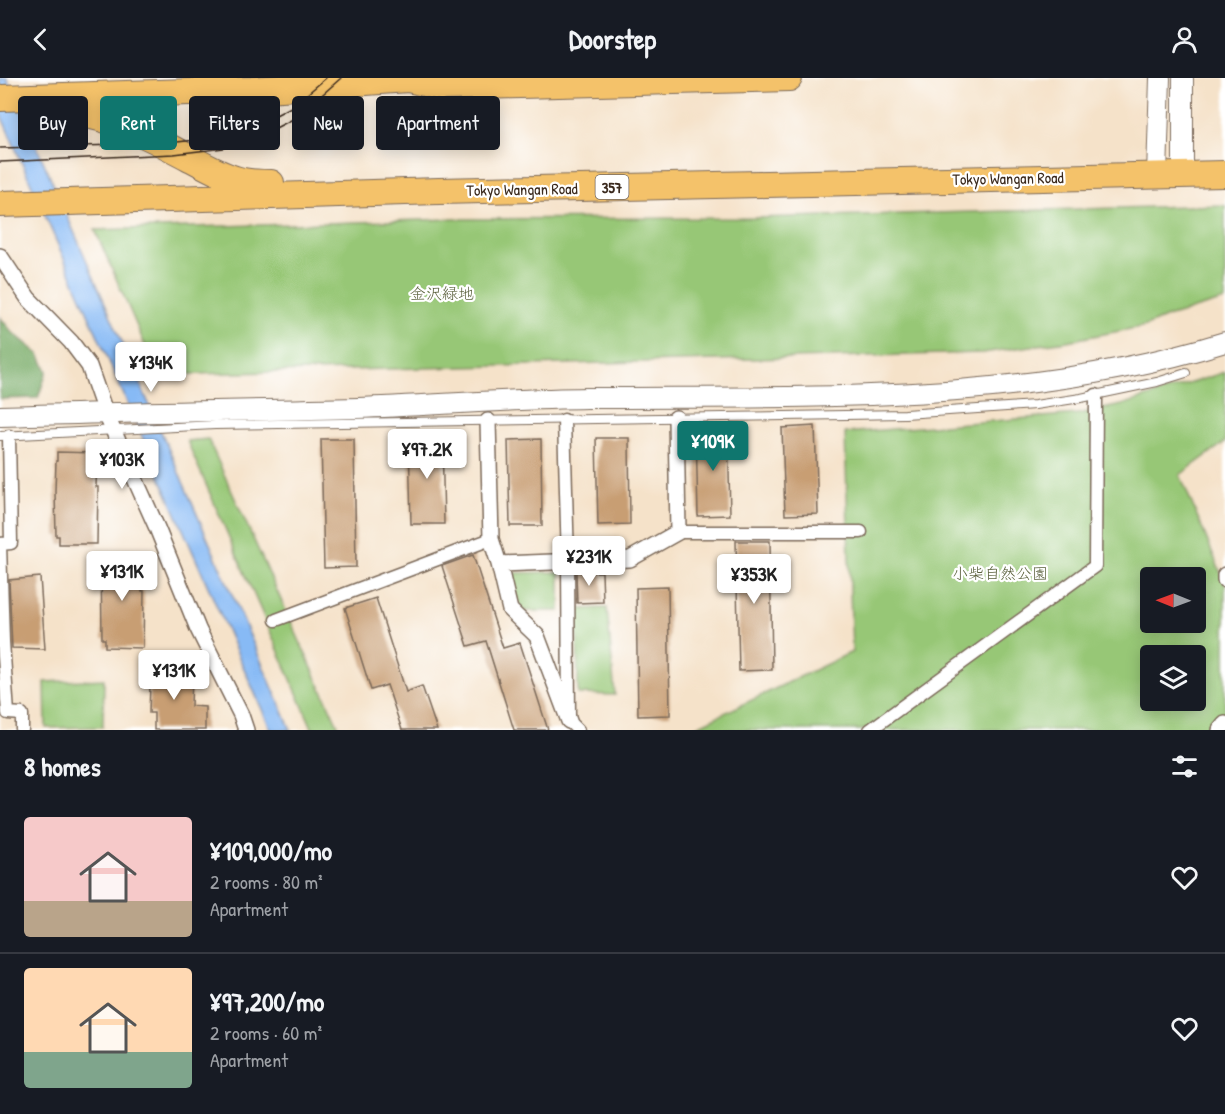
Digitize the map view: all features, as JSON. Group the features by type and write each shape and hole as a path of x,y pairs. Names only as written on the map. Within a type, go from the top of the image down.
{"highway":[{"path":"0,98 254,90 408,79 440,83 789,78"},
{"name":"357","path":"0,112 70,111 102,117 147,136 221,174 244,181 391,184 439,191"},
{"name":"Tokyo Wangan Road","path":"0,204 439,191 1225,174"}],"street":[{"path":"1157,175 1161,78"},
{"path":"1183,78 1183,175"},
{"path":"0,256 28,298 71,342 89,366 113,431 157,528 198,628 241,715 246,730"},
{"path":"0,416 131,412 173,419 562,399 885,395 1045,382 1174,356 1225,342"},
{"path":"870,730 1095,566 1096,395"},
{"path":"676,418 678,532"},
{"path":"564,420 574,725"},
{"path":"488,421 490,539 510,609 537,636 574,725"},
{"path":"4,436 11,543 0,544 1,642 8,713 22,714 22,730"},
{"path":"499,564 630,559 678,532 861,532"},
{"path":"276,620 490,539"},
{"path":"1225,575 1225,580"},
{"path":"1220,730 1225,724"}],"lane":[{"path":"4,436 142,430 173,419 215,425 905,414 1035,405 1096,395 1157,382 1186,373"}],"green space":[{"name":"金沢緑地","path":"1225,205 1225,300 1167,317 1146,326 1067,341 982,353 158,375 95,230 453,219 754,218"},
{"path":"0,317 12,332 39,354 47,371 38,398 0,399"},
{"name":"小柴自然公園","path":"1225,372 1225,442 1180,475 1225,583 1225,730 689,730 852,652 845,433 1078,414 1122,405"},
{"path":"208,439 340,730 313,730 187,441"},
{"path":"560,572 560,611 521,611 508,573"},
{"path":"607,608 615,695 578,694 577,609"},
{"path":"104,679 103,727 46,728 45,682"}],"water":[{"path":"0,78 7,78 18,103 18,150 38,150 291,730 271,730 0,113"}],"building":[{"path":"815,426 818,514 785,515 782,428"},
{"path":"728,429 730,515 698,516 696,430"},
{"path":"442,436 444,524 411,524 409,437"},
{"path":"596,438 629,438 630,524 598,525"},
{"path":"321,439 354,439 356,567 324,568"},
{"path":"541,439 542,526 510,526 508,440"},
{"path":"57,452 97,453 97,544 59,544 59,536 56,536 55,491"},
{"path":"736,541 770,541 772,670 739,671"},
{"path":"473,555 503,648 520,643 548,730 514,730 486,641 468,646 442,566"},
{"path":"101,556 142,556 143,648 105,647 105,639 102,639"},
{"path":"576,572 602,572 603,602 577,603"},
{"path":"40,577 45,649 12,648 9,580"},
{"path":"668,587 670,715 638,716 636,588"},
{"path":"376,598 406,692 422,686 437,730 402,730 387,685 371,690 345,608"},
{"path":"153,665 179,666 182,667 182,673 192,673 191,706 205,707 205,730 154,730 154,713 149,713"}],"tram line":[{"path":"0,148 158,144 224,137 257,125 293,106 326,78"},
{"path":"0,162 174,154 224,148 258,137 297,117 341,78"}]}
